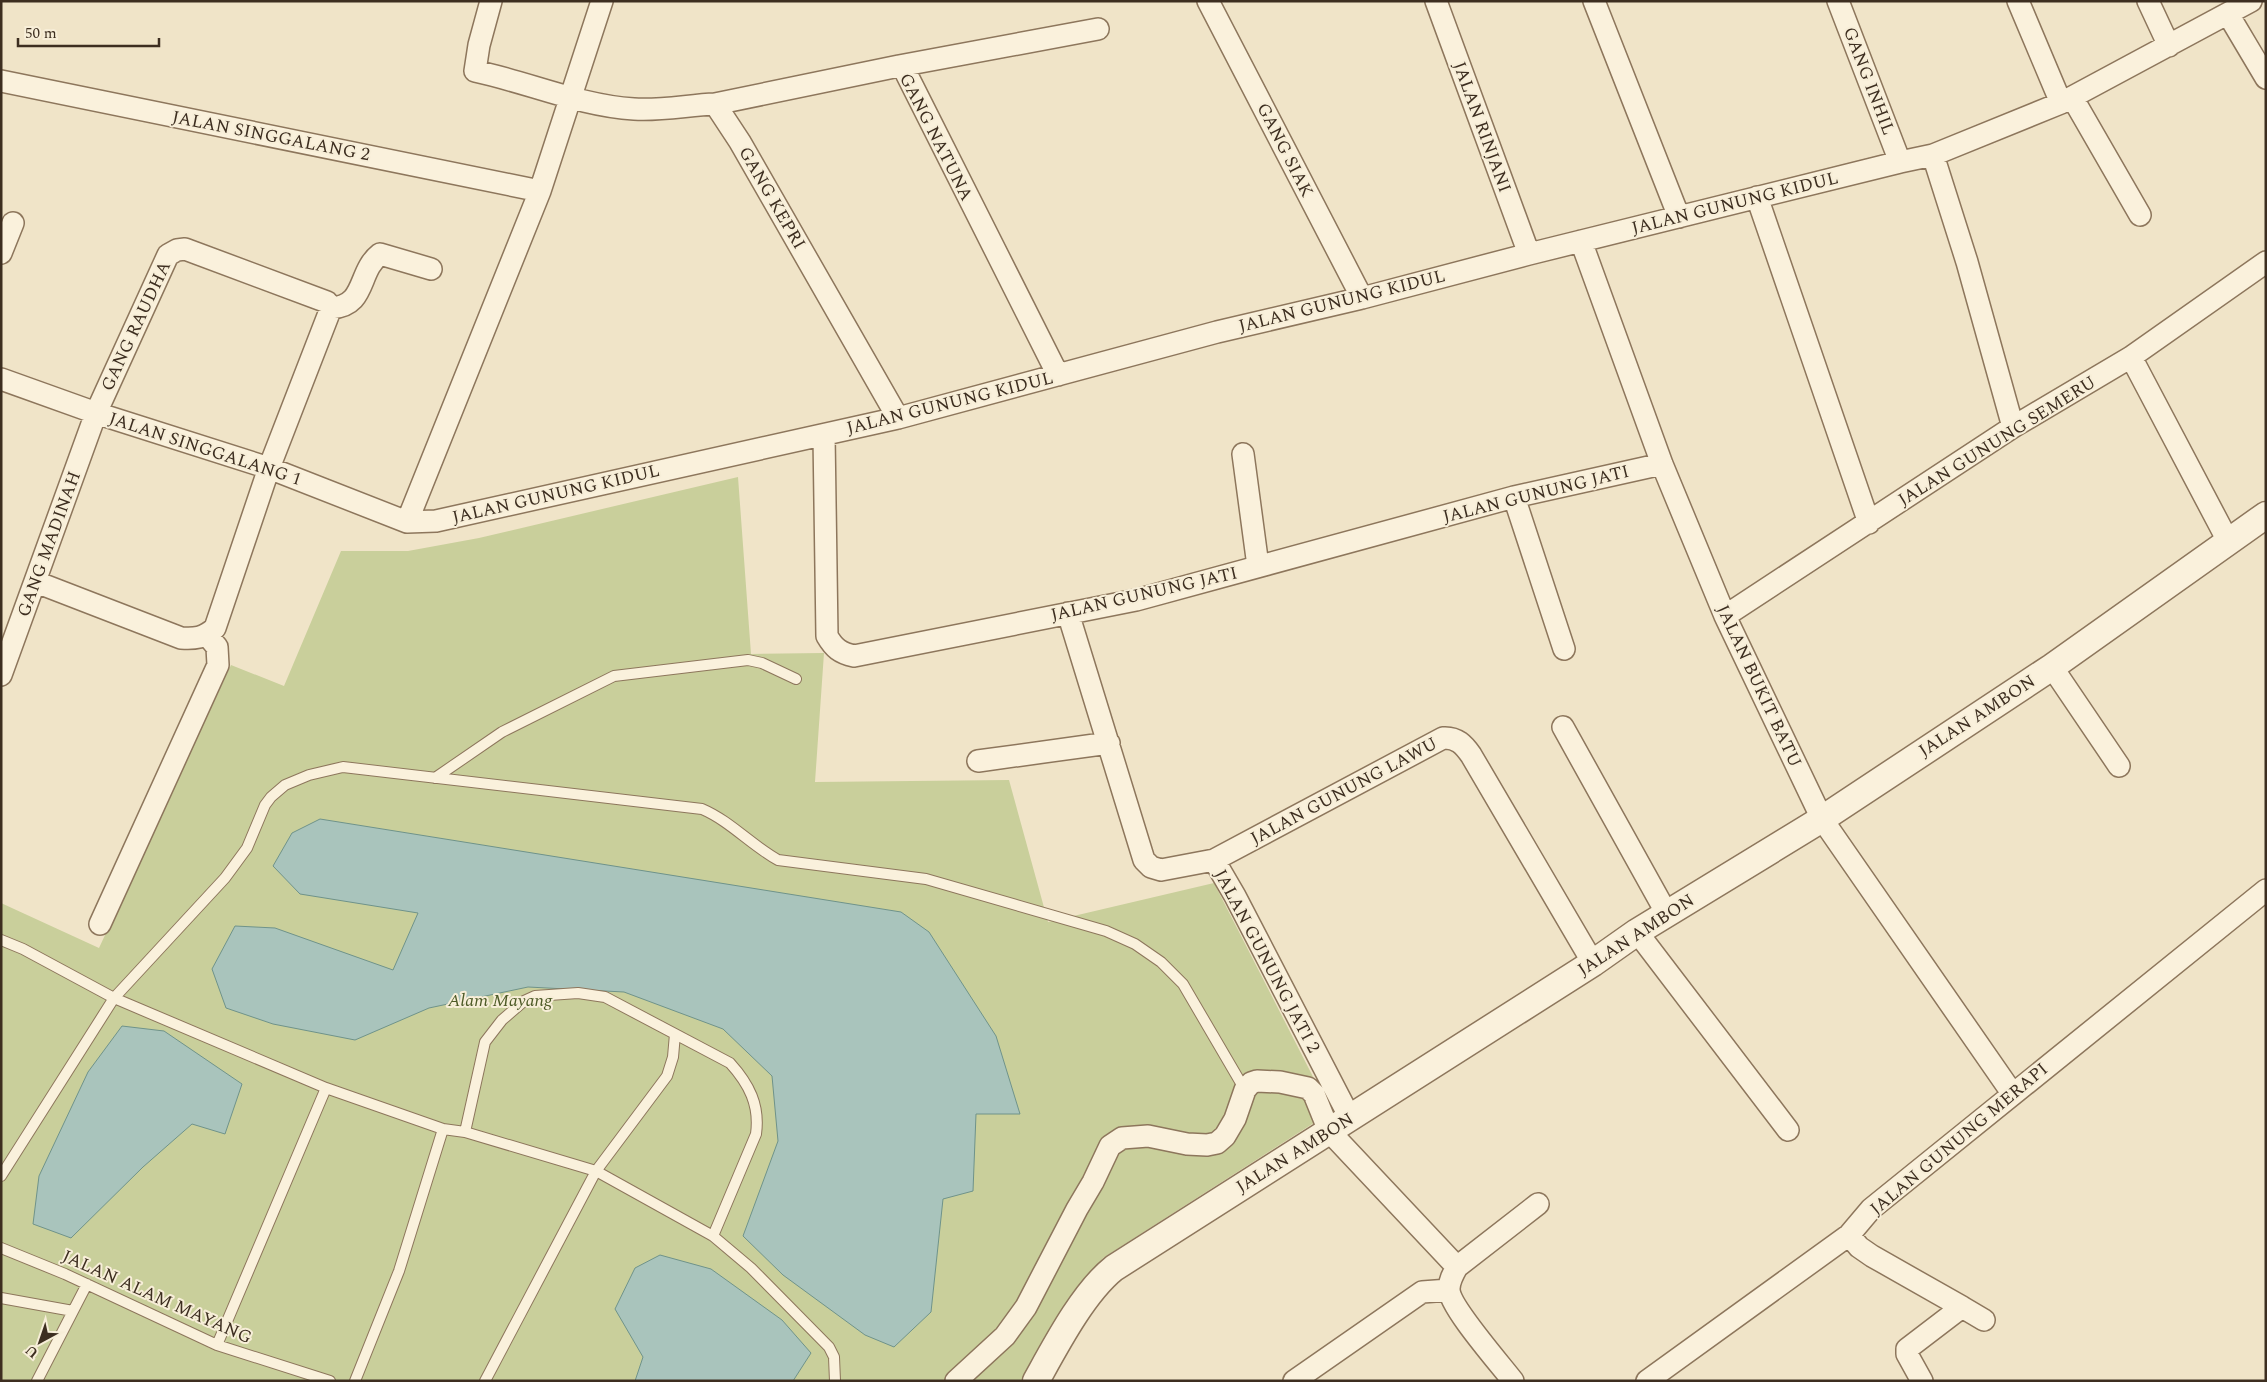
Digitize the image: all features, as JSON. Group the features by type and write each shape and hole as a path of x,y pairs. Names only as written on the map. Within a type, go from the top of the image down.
{"street":[{"path":"491,1 474,71 513,79 571,98 635,109 715,104"},
{"path":"407,522 540,190 602,1"},
{"name":"GANG SIAK","path":"1208,1 1362,298"},
{"name":"JALAN RINJANI","path":"1436,1 1529,254"},
{"path":"1594,1 1679,218"},
{"name":"GANG INHIL","path":"1838,1 1900,162"},
{"path":"2018,1 2066,100 2140,215"},
{"path":"2148,1 2169,46"},
{"name":"JALAN GUNUNG KIDUL","path":"407,522 436,521 898,418 1217,332 1362,298 1581,240 1679,218 1757,197 1933,155 2066,100 2251,1"},
{"path":"2228,14 2266,78"},
{"path":"899,66 1098,28"},
{"name":"GANG NATUNA","path":"715,104 899,66 905,71 1058,375"},
{"name":"JALAN SINGGALANG 2","path":"1,82 540,190"},
{"name":"GANG KEPRI","path":"715,104 740,142 898,418"},
{"path":"1933,155 1967,262 2013,427"},
{"path":"1757,197 1869,523"},
{"path":"1,254 14,223"},
{"name":"JALAN BUKIT BATU","path":"1581,240 1662,464 1725,616 1822,819 2012,1093"},
{"name":"GANG RAUDHA","path":"96,413 168,255 178,250 185,249 328,302 331,308"},
{"path":"36,582 181,638 195,639 206,635 214,628 269,468 331,308 341,307 354,299 358,294 372,260 380,254 431,269"},
{"name":"JALAN GUNUNG SEMERU","path":"1725,616 2013,427 2131,357 2266,262"},
{"path":"2131,357 2228,541"},
{"name":"JALAN SINGGALANG 1","path":"1,379 96,413 269,468 407,522"},
{"name":"GANG MADINAH","path":"1,674 96,413"},
{"name":"JALAN GUNUNG JATI","path":"824,435 827,636 832,646 842,654 854,656 1136,600 1514,497 1662,464"},
{"path":"1243,454 1258,566"},
{"path":"1514,497 1564,649"},
{"name":"JALAN AMBON","path":"1036,1381 1056,1344 1103,1277 1150,1245 1593,963 1637,932 1822,819 2052,667 2266,515"},
{"name":"JALAN GUNUNG JATI 2","path":"1068,613 1144,860 1151,867 1161,870 1214,860 1239,905 1339,1125"},
{"path":"100,924 218,665 217,647 206,635"},
{"path":"2052,667 2119,766"},
{"path":"1563,727 1667,914"},
{"name":"JALAN GUNUNG LAWU","path":"1214,860 1443,738 1450,738 1463,745 1471,755 1593,963"},
{"path":"978,761 1108,743"},
{"name":"JALAN GUNUNG MERAPI","path":"1647,1381 1849,1235 1871,1209 2012,1093 2266,890"},
{"path":"1637,932 1788,1130"},
{"path":"956,1381 1005,1336 1026,1307 1077,1209 1094,1182 1110,1146 1122,1138 1148,1136 1187,1144 1207,1145 1217,1143 1225,1136 1235,1119 1245,1090 1250,1083 1286,1083 1308,1088 1457,1267"},
{"path":"1513,1381 1467,1321 1453,1301 1449,1290 1452,1276 1457,1267 1538,1204"},
{"path":"1849,1235 1859,1247 1872,1256 1984,1320"},
{"path":"1294,1381 1422,1292 1449,1290"},
{"path":"1922,1381 1907,1354 1908,1349 1962,1307"}],"lane":[{"path":"435,778 502,732 614,676 748,660 762,663 796,679"},
{"path":"1,1176 114,998 225,878 247,848 265,805 285,785 309,775 343,767 702,809 717,815 758,849 778,860 926,879 1106,931 1134,944 1161,962 1183,984 1245,1090"},
{"path":"1,940 114,998 326,1088 443,1129 465,1132 596,1171 712,1236 751,1268 829,1347 834,1357 835,1381"},
{"path":"465,1132 485,1042 502,1020 524,1001 547,994 578,993 605,997 730,1063 745,1080 755,1102 758,1120 756,1134 712,1236"},
{"path":"485,1381 596,1171 666,1076 673,1057 675,1034"},
{"path":"217,1345 326,1088"},
{"path":"355,1381 399,1271 443,1129"},
{"name":"JALAN ALAM MAYANG","path":"1,1248 87,1284 217,1345 326,1380"},
{"path":"37,1381 87,1284"},
{"path":"1,1298 73,1311"}],"green space":[{"name":"Alam Mayang","path":"738,477 751,654 824,653 815,782 1009,780 1048,922 1214,883 1331,1112 1103,1258 1067,1308 1021,1381 1,1381 1,903 99,948 231,665 284,686 341,551 408,551 479,538"}],"water":[{"path":"320,819 901,912 929,932 996,1036 1020,1114 976,1114 973,1191 943,1199 931,1312 894,1347 865,1335 783,1275 743,1236 778,1141 772,1076 723,1029 624,992 528,987 429,1008 355,1040 273,1024 226,1008 212,969 235,926 275,928 393,970 418,913 300,894 273,866 292,833"},
{"path":"122,1026 164,1031 242,1084 225,1134 192,1124 143,1167 71,1238 33,1224 39,1176 88,1072"},
{"path":"660,1255 711,1269 782,1320 811,1353 793,1381 635,1381 643,1357 615,1309 635,1268"}]}
